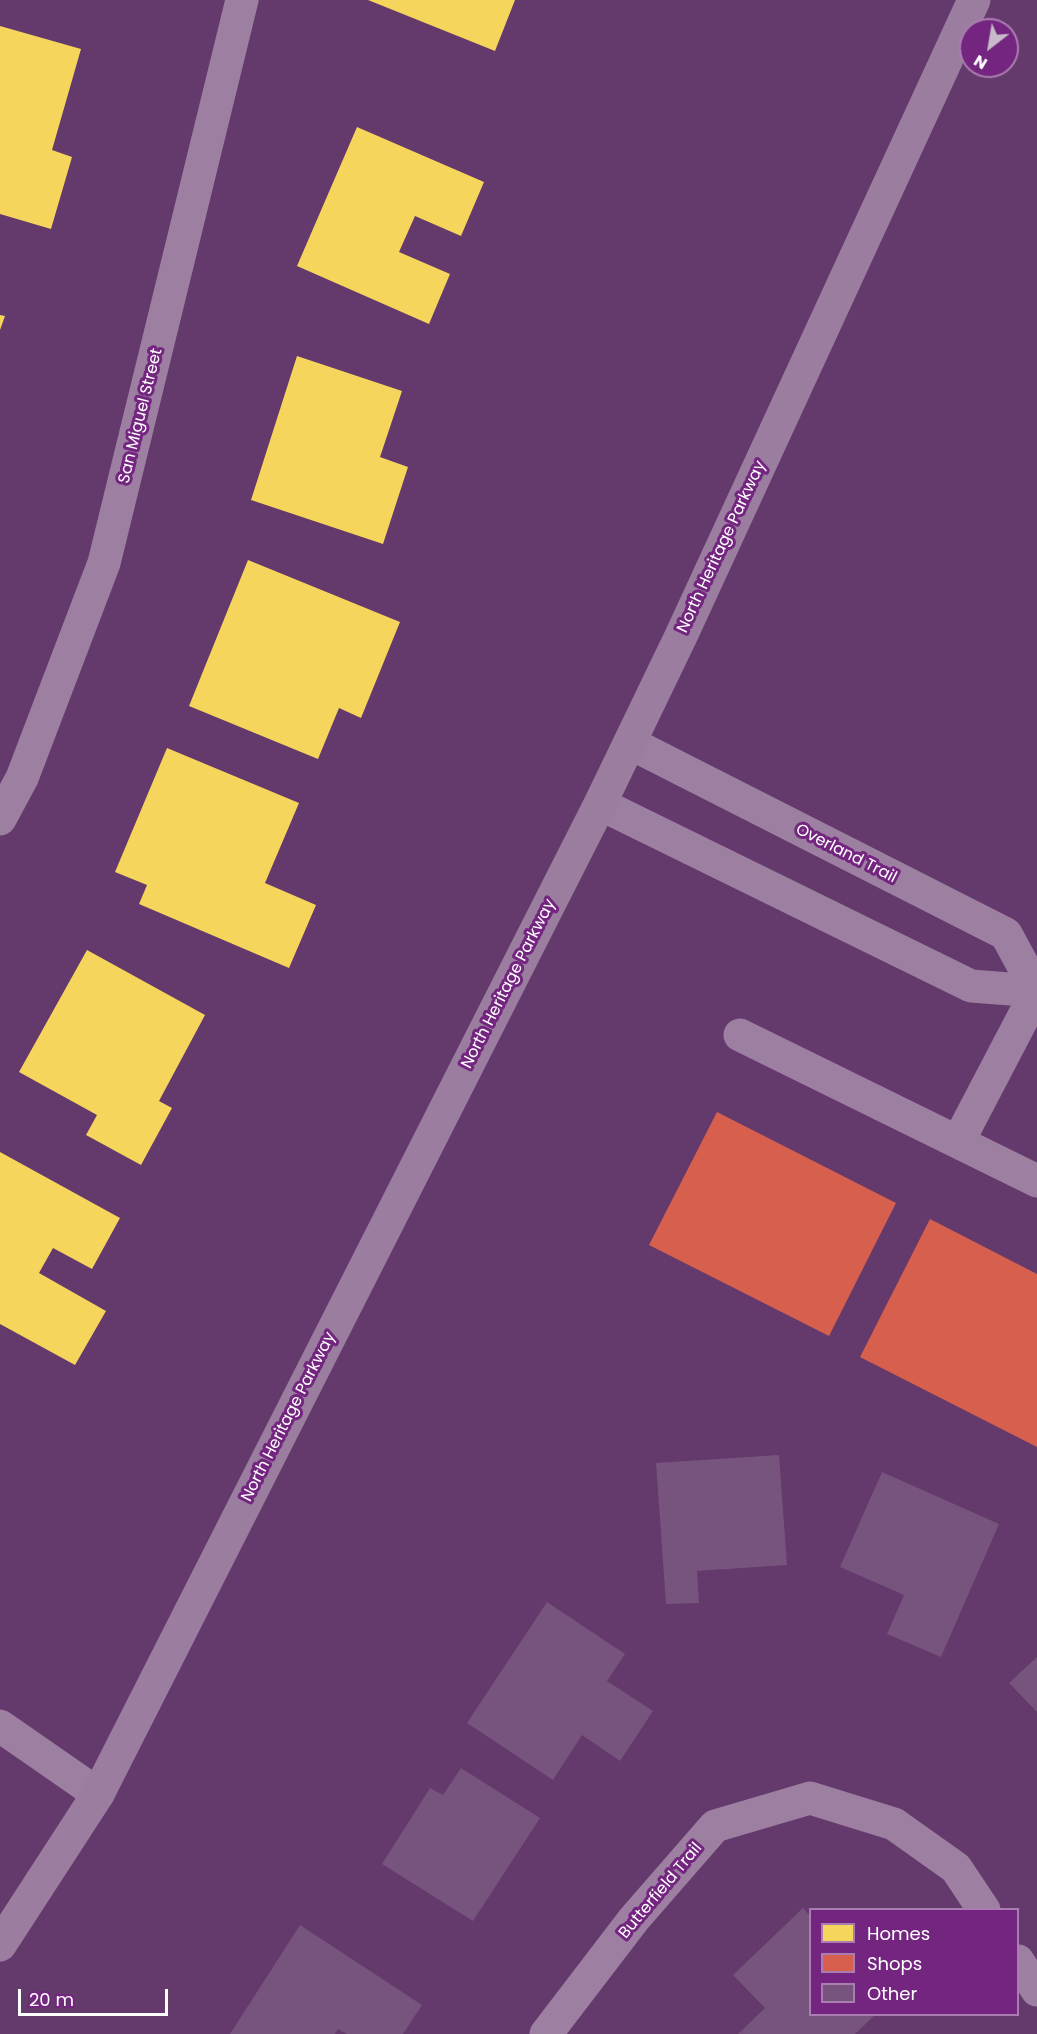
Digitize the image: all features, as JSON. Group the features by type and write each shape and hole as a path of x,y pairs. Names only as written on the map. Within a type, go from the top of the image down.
{"main road":[{"name":"North Heritage Parkway","path":"0,1945 98,1794 600,804 696,604 974,0"}],"street":[{"name":"San Miguel Street","path":"0,819 22,778 104,563 242,0"},
{"name":"Overland Trail","path":"630,743 1006,934 1037,991"},
{"path":"600,804 971,986 1037,991 958,1142"},
{"path":"740,1035 1037,1181"},
{"path":"0,1726 98,1794"},
{"name":"Butterfield Trail","path":"546,2034 634,1919 716,1826 810,1798 894,1824 956,1868 983,1908"},
{"path":"1019,1964 1037,1990"}],"building: Homes":[{"path":"368,0 515,0 495,51"},
{"path":"0,26 81,49 52,150 72,157 51,229 0,214"},
{"path":"357,127 484,182 461,236 415,216 399,252 450,274 429,324 297,266"},
{"path":"0,315 5,316 0,330"},
{"path":"297,356 402,391 380,457 408,467 383,544 251,500"},
{"path":"248,560 400,622 361,718 339,708 318,759 189,706"},
{"path":"167,748 299,803 265,883 316,905 289,968 139,904 147,885 115,872"},
{"path":"87,950 205,1015 159,1101 172,1108 141,1165 86,1135 97,1115 19,1072"},
{"path":"0,1152 120,1218 92,1269 53,1248 39,1273 106,1311 75,1365 0,1324"}],"building: Shops":[{"path":"717,1112 896,1203 829,1336 649,1245"},
{"path":"930,1219 1037,1274 1037,1447 860,1357"}],"building: Other":[{"path":"779,1455 787,1565 697,1571 699,1603 666,1604 656,1463"},
{"path":"882,1472 999,1524 941,1657 887,1634 904,1595 840,1567"},
{"path":"547,1602 625,1654 607,1681 653,1711 620,1761 582,1735 553,1780 467,1723"},
{"path":"1037,1657 1037,1712 1009,1683"},
{"path":"461,1768 540,1818 473,1921 382,1864 430,1788 443,1795"},
{"path":"803,1908 809,1915 809,2016 874,2016 855,2034 738,2034 765,2008 733,1975"},
{"path":"300,1925 422,2005 403,2034 347,2034 338,2029 335,2034 230,2034"}]}
